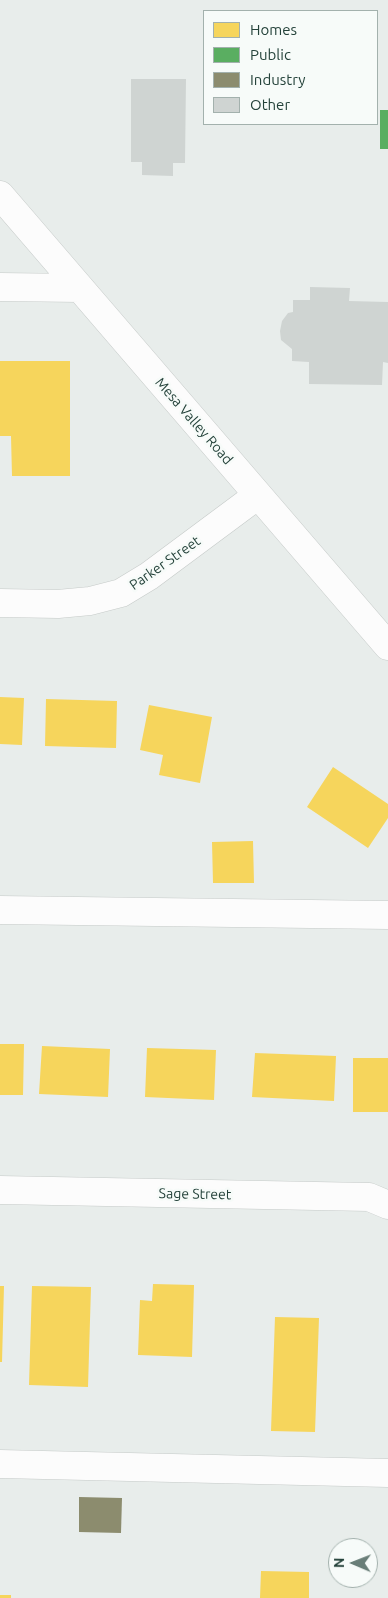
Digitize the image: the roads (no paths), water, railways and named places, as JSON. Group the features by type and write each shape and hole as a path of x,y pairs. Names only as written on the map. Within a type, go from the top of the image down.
{"street":[{"name":"Mesa Valley Road","path":"0,195 388,646"},
{"path":"0,287 80,288"},
{"name":"Parker Street","path":"0,602 58,604 90,601 121,593 149,576 258,494"},
{"path":"0,910 388,915"},
{"name":"Sage Street","path":"0,1190 369,1197 388,1205"},
{"path":"0,1464 388,1473"}]}
